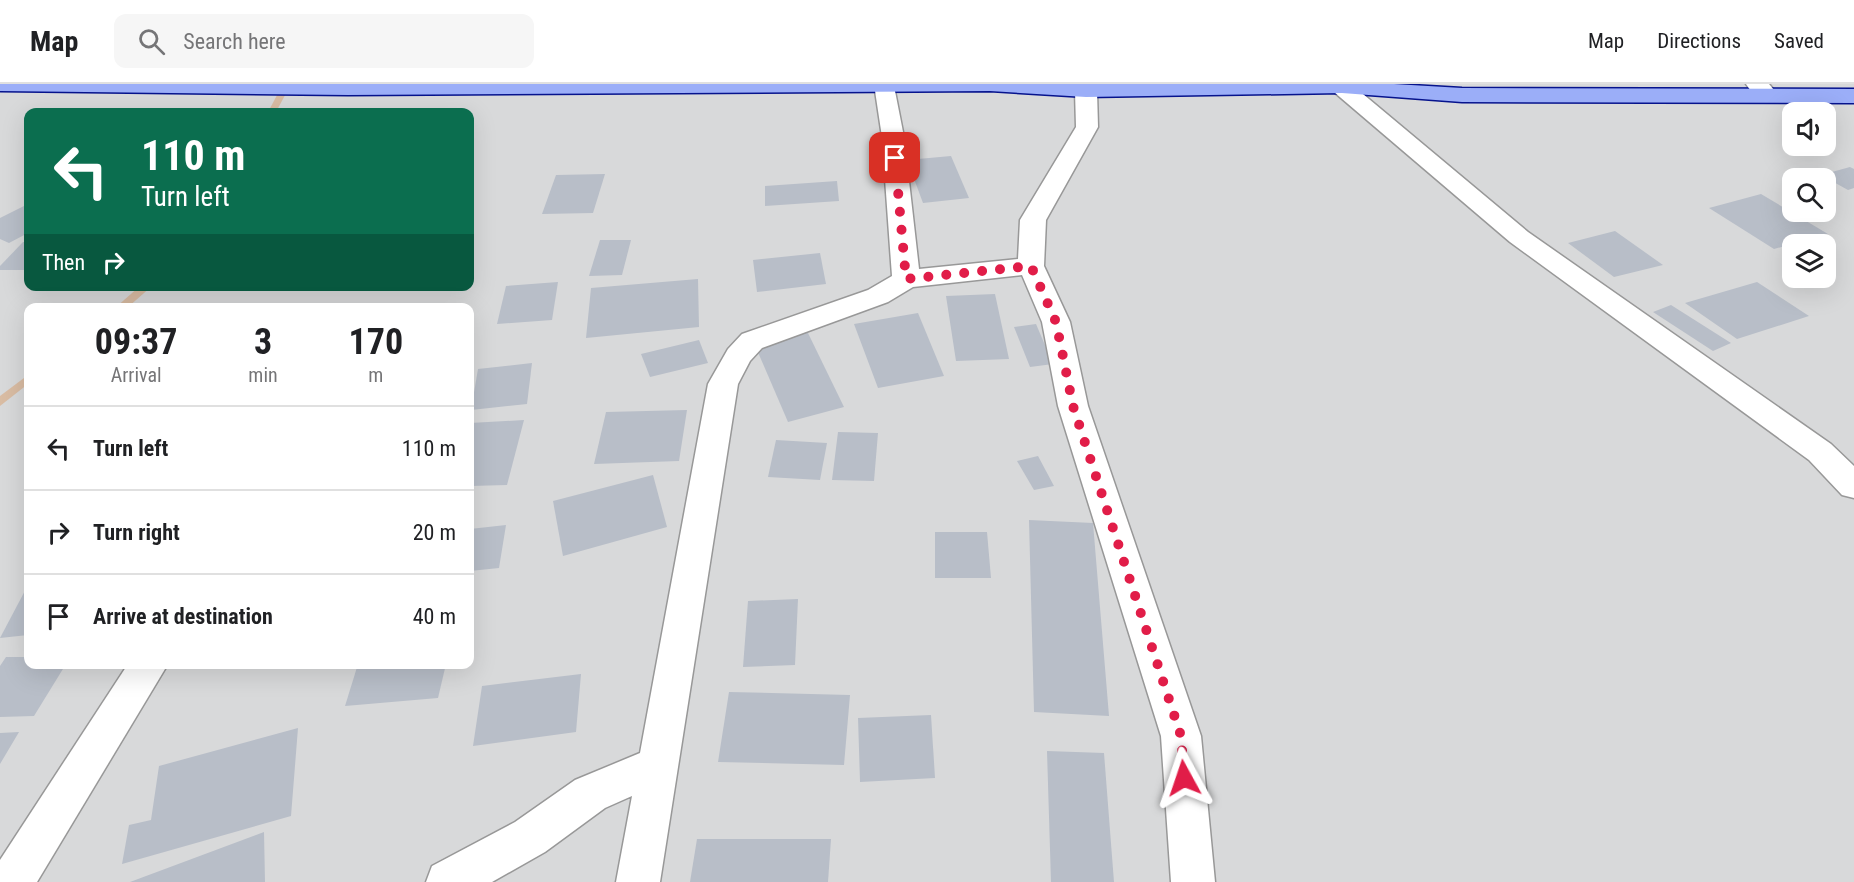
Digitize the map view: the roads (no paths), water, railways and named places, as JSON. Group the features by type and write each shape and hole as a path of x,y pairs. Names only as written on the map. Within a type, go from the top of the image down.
{"main road":[{"path":"0,85 348,89 990,85 1086,91 1342,87 1763,90 1854,96"}],"street":[{"path":"135,84 229,88"},
{"path":"883,86 893,137 906,279"},
{"path":"1342,87 1519,237 1820,452 1854,486"},
{"path":"1086,91 1087,127 1033,220 1031,266 1056,322 1073,406 1181,736 1193,882"},
{"path":"638,882 723,384 738,356 752,341 878,296 906,279 1031,266"},
{"path":"12,882 146,669"},
{"path":"448,882 530,837 590,794 657,765"}],"waterway":[{"path":"274,108 287,84"},
{"path":"126,303 141,291"},
{"path":"0,402 24,382"}]}
